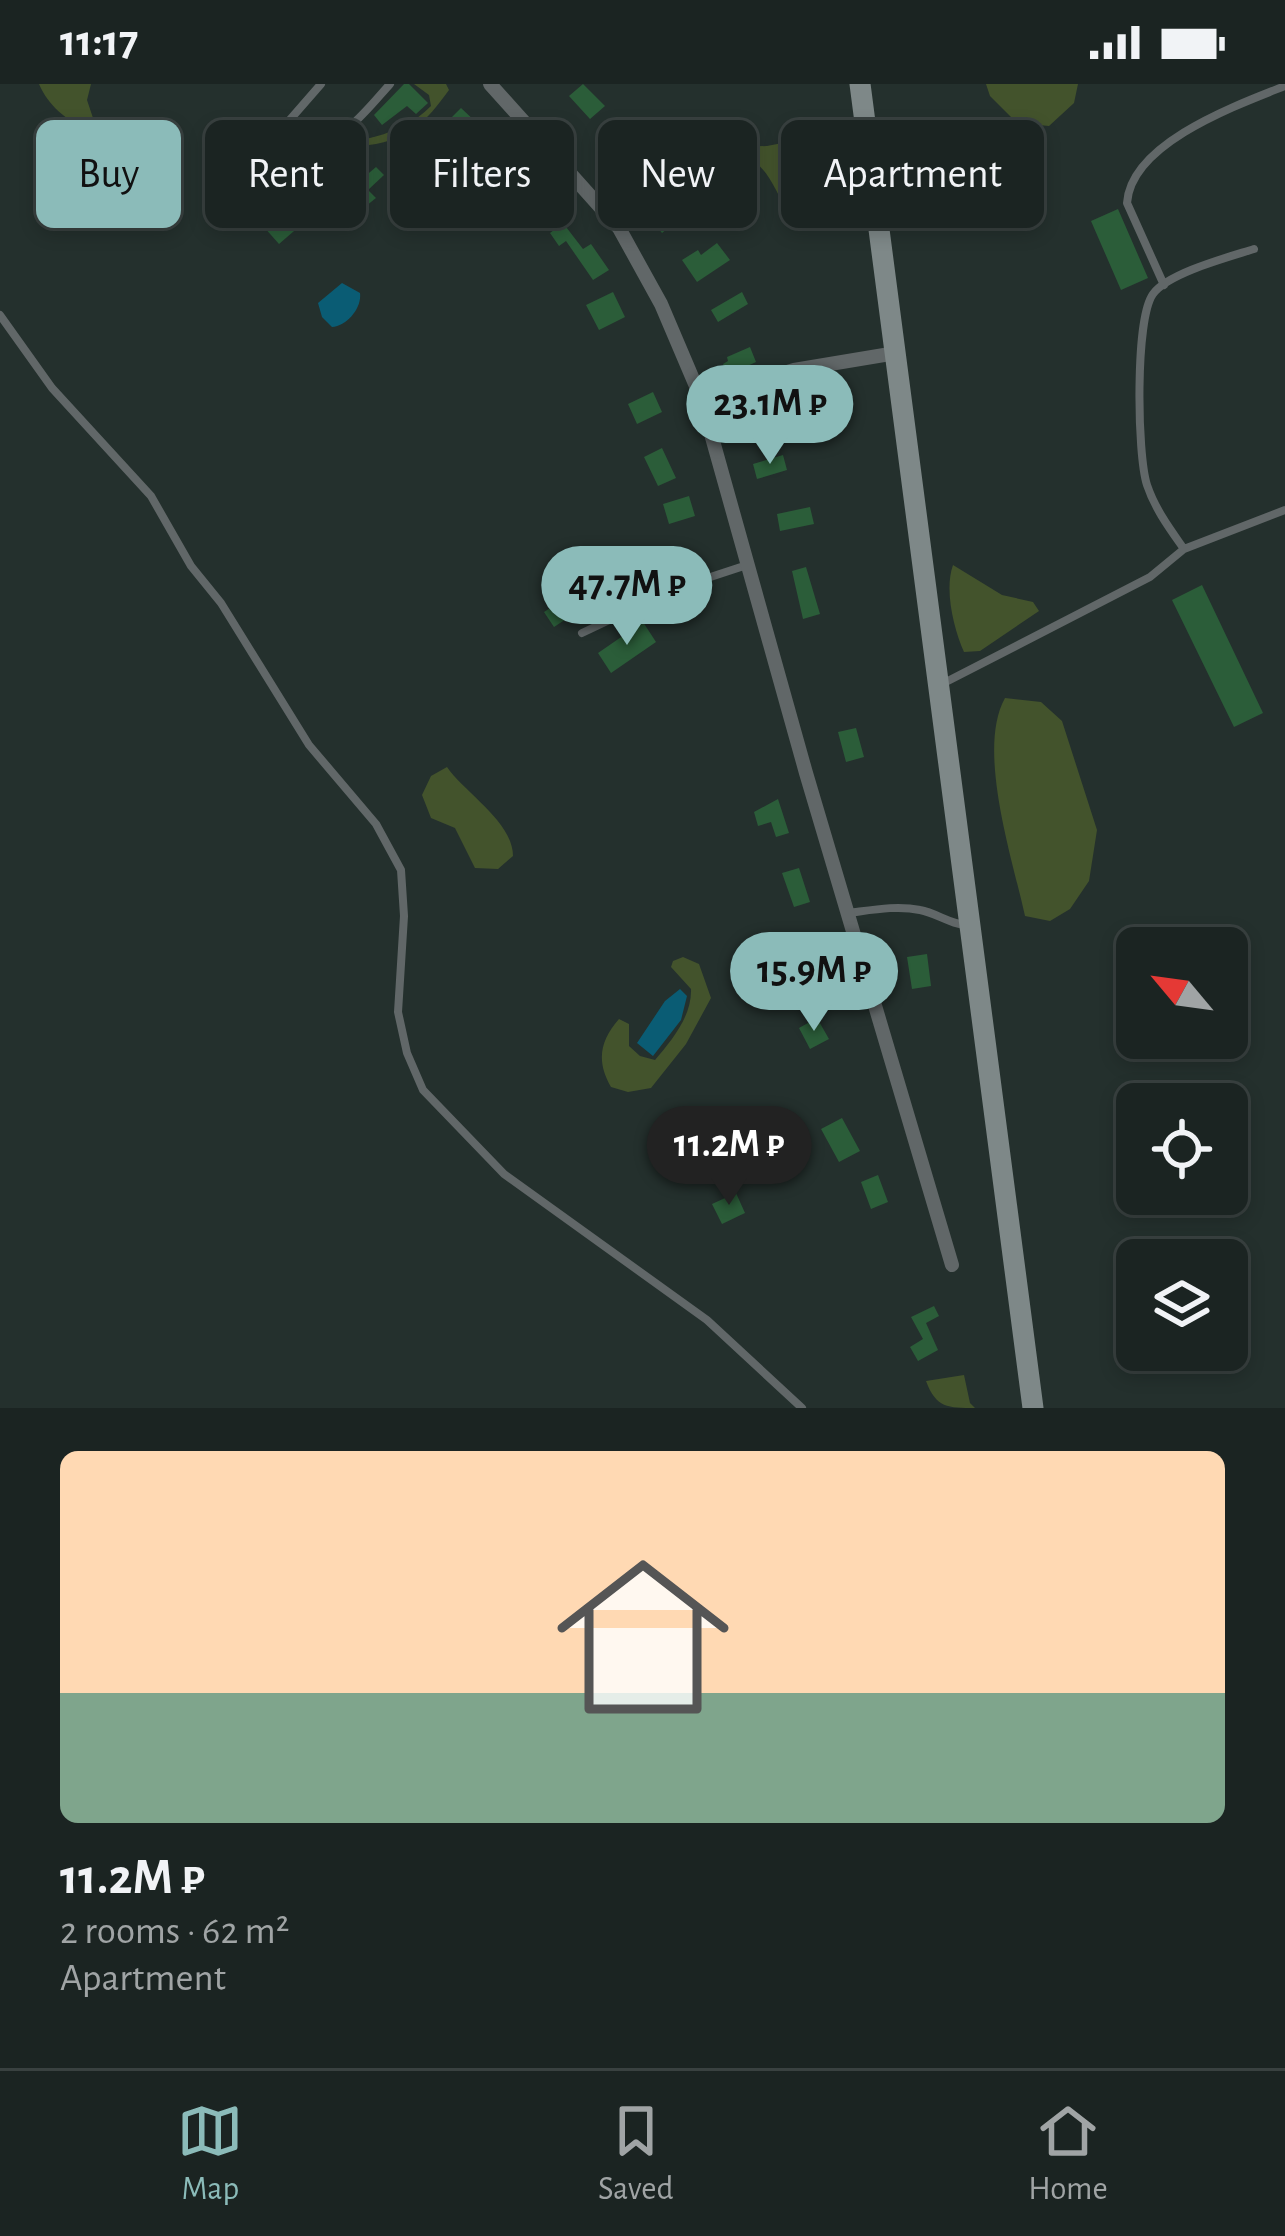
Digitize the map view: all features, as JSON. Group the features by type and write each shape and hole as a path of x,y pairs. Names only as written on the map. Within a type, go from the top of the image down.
{"main road":[{"path":"860,84 1033,1408"}],"street":[{"path":"490,84 619,228 662,304 701,398 952,1264"},
{"path":"701,398 794,370 896,353"}],"lane":[{"path":"290,120 321,84"},
{"path":"358,120 390,84"},
{"path":"1164,285 1127,202 1137,172 1181,135 1224,110 1285,86"},
{"path":"1184,549 1152,497 1138,438 1150,300 1164,285 1254,249"},
{"path":"0,315 52,388 151,496 190,566 221,603 309,745 384,839 400,870 403,893 398,1012 407,1053 423,1090 504,1174 707,1320 802,1408"},
{"path":"940,686 1150,578 1184,549 1285,510"},
{"path":"582,633 677,588 749,564"},
{"path":"848,913 923,910 959,926 970,925"}],"green space":[{"path":"39,84 91,84 87,100 94,120 70,120"},
{"path":"414,84 446,84 449,90 423,120 413,120 431,106 429,95"},
{"path":"986,84 1078,84 1074,103 1049,126 1044,120 1014,120 990,96"},
{"path":"390,132 390,140 369,145 366,139"},
{"path":"781,143 781,200 757,164 757,146"},
{"path":"953,565 1002,595 1033,602 1039,611 980,651 964,652 951,609"},
{"path":"1005,698 1041,702 1062,721 1097,830 1089,881 1070,909 1050,921 1025,916 1006,836 994,746"},
{"path":"447,767 487,808 511,843 513,856 498,869 475,868 455,828 431,818 422,795 431,776"},
{"path":"683,957 699,964 711,998 686,1044 651,1088 628,1092 611,1087 602,1051 619,1019 629,1024 629,1046 655,1060 680,1027 691,989 671,967"},
{"path":"964,1375 975,1408 944,1405 926,1381"}],"water":[{"path":"342,283 360,293 360,299 348,320 332,327 318,303"},
{"path":"680,989 687,996 681,1020 653,1056 637,1043 665,1001"}],"building":[{"path":"404,84 428,103 416,114 407,106 382,125 374,115"},
{"path":"583,84 605,106 590,119 569,96"},
{"path":"461,108 474,120 449,120"},
{"path":"376,167 384,175 368,190 376,198 366,206 366,175"},
{"path":"1118,209 1148,278 1121,290 1091,221"},
{"path":"265,228 298,228 279,244"},
{"path":"567,228 583,249 591,244 609,270 593,280 566,241 559,246 550,233"},
{"path":"717,243 730,260 697,282 682,260 698,250 701,255"},
{"path":"613,292 625,317 599,330 586,305"},
{"path":"742,292 748,304 718,322 711,310"},
{"path":"750,347 756,362 728,375 723,364 727,357"},
{"path":"653,392 662,412 637,424 628,404"},
{"path":"762,409 763,415 780,410 785,428 768,433 769,438 747,439 742,421 752,418 750,412"},
{"path":"662,448 676,478 658,486 644,457"},
{"path":"783,455 787,470 757,479 753,464"},
{"path":"689,496 695,516 669,524 663,504"},
{"path":"810,507 814,524 780,531 777,514"},
{"path":"806,567 820,614 803,619 792,571"},
{"path":"1202,585 1263,713 1234,727 1172,600"},
{"path":"582,587 592,602 554,627 544,612"},
{"path":"643,622 656,642 611,673 598,653"},
{"path":"856,728 864,757 846,762 838,732"},
{"path":"778,799 789,833 776,837 771,822 758,826 754,812"},
{"path":"799,868 810,902 794,907 782,873"},
{"path":"823,944 842,1004 831,1009 806,951"},
{"path":"927,954 931,986 912,989 907,957"},
{"path":"817,1018 829,1039 810,1049 799,1028"},
{"path":"842,1118 860,1151 839,1162 821,1129"},
{"path":"711,1147 717,1170 697,1176 690,1152"},
{"path":"878,1175 888,1202 871,1209 861,1182"},
{"path":"736,1193 745,1213 722,1224 712,1204"},
{"path":"934,1306 939,1316 926,1323 938,1350 918,1361 910,1347 923,1339 911,1317"}]}
